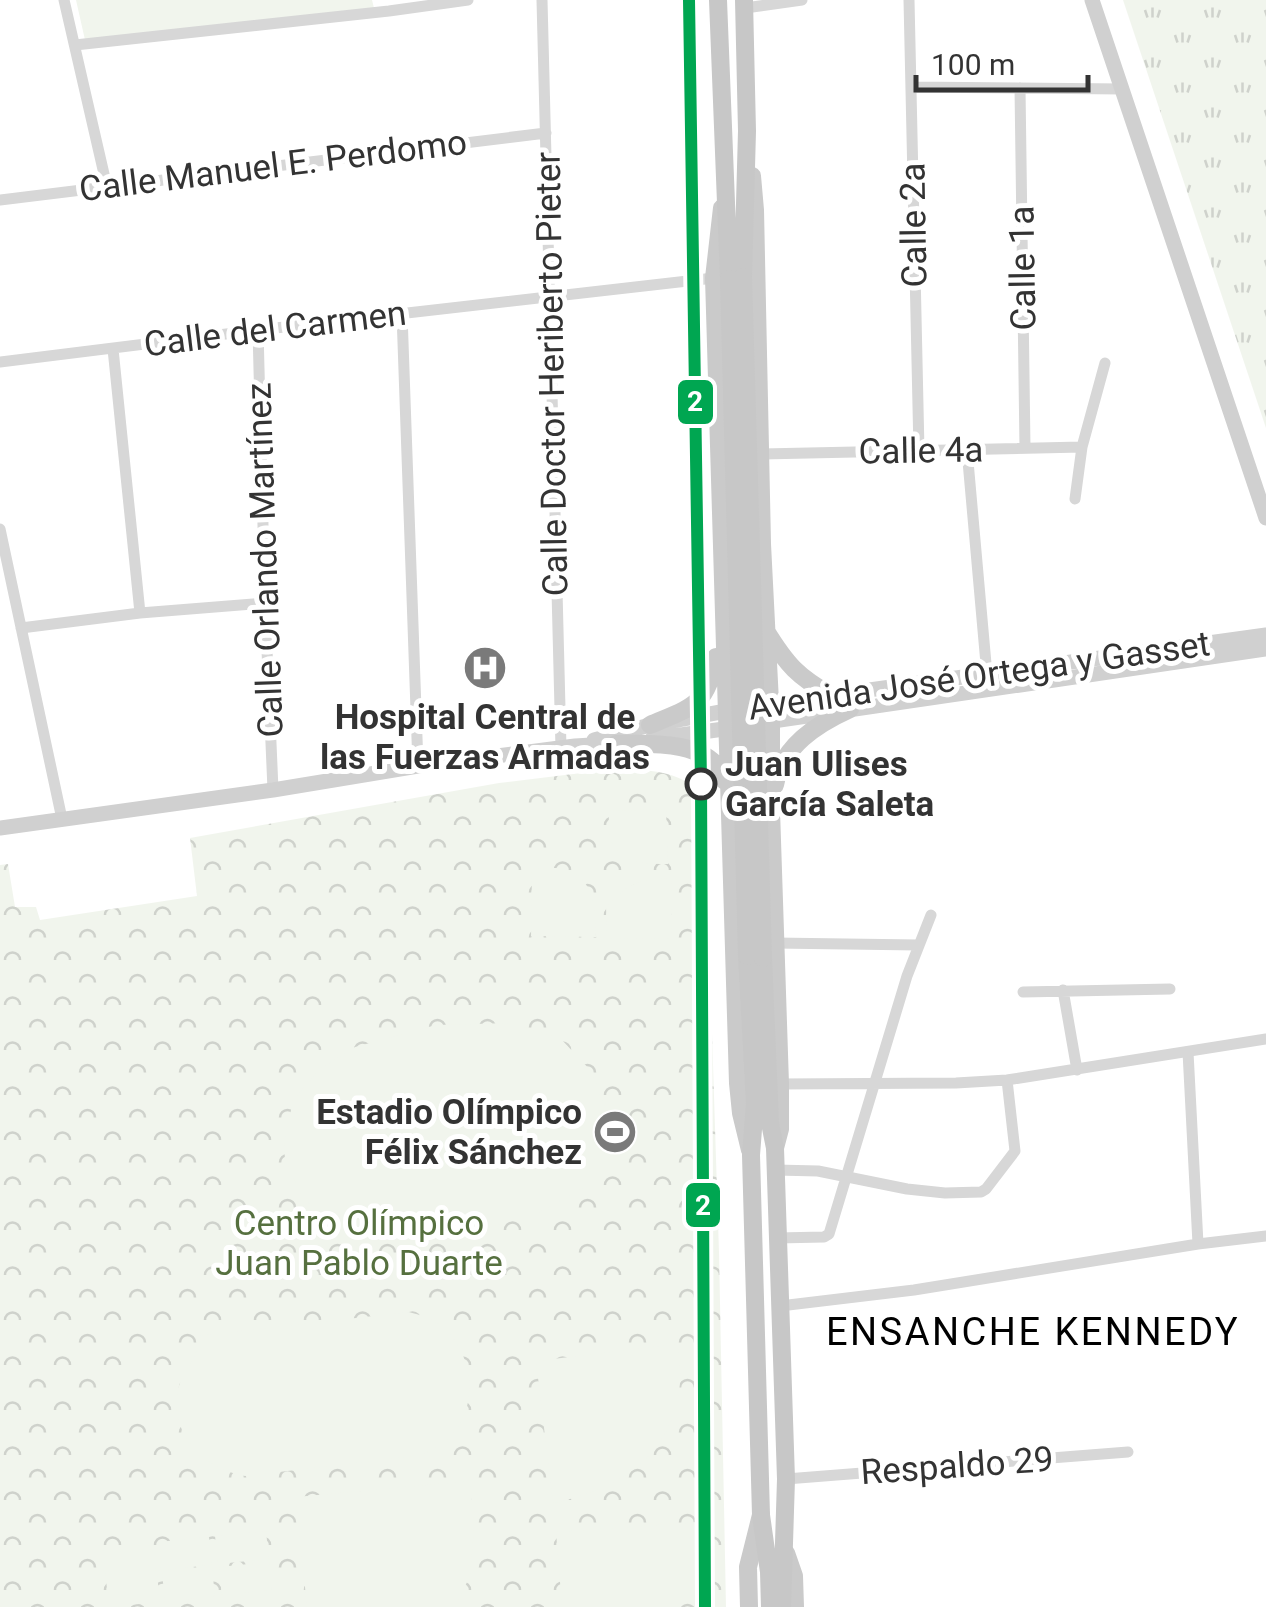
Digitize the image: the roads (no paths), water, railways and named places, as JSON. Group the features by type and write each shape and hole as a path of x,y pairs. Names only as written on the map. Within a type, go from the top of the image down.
{"highway":[{"path":"718,0 755,957 751,1156 761,1515 770,1607"},
{"path":"729,278 747,131 744,4"},
{"path":"755,957 776,1170 786,1479 782,1607"}],"main road":[{"path":"1092,0 1266,518"},
{"path":"747,131 755,210 763,580 770,712 780,1084 780,1130 775,1148"},
{"path":"729,278 722,607 738,1083 751,1156"},
{"path":"722,583 730,597 732,665 739,674 746,675 758,667 757,594 763,580"},
{"path":"650,725 684,712 705,692 712,678 722,607"},
{"path":"765,629 795,672 832,696"},
{"name":"Avenida José Ortega y Gasset","path":"0,828 418,766 616,744 832,696 1266,635"},
{"name":"Avenida José Ortega y Gasset","path":"770,712 850,709 1266,649"},
{"path":"771,810 777,775 795,745 816,727 850,709"},
{"name":"Avenida José Ortega y Gasset","path":"568,747 650,725 726,721"},
{"path":"616,744 656,744 702,753 723,773 729,794"},
{"path":"730,853 736,834 734,766 745,757 756,760 761,768 764,835 772,849"},
{"path":"749,1607 748,1567 761,1515"},
{"path":"786,1553 794,1576 795,1607"}],"street":[{"path":"64,0 107,187"},
{"path":"74,45 388,6 468,0"},
{"name":"Calle Doctor Heriberto Pieter","path":"542,0 568,747"},
{"path":"744,4 802,0"},
{"name":"Calle 2a","path":"909,0 919,451"},
{"path":"911,87 1123,89"},
{"name":"Calle 1a","path":"1020,88 1025,448"},
{"name":"Calle Manuel E. Perdomo","path":"0,200 546,133"},
{"path":"550,297 729,278"},
{"name":"Calle del Carmen","path":"0,362 550,297"},
{"path":"402,314 418,766"},
{"name":"Calle Orlando Martínez","path":"258,330 273,790"},
{"path":"112,349 140,614"},
{"path":"1075,499 1082,447 1105,364"},
{"name":"Calle 4a","path":"760,454 1082,447"},
{"path":"967,450 987,675"},
{"path":"0,530 62,819"},
{"path":"21,628 265,604"},
{"path":"777,1238 824,1238 829,1234 918,945 931,916"},
{"path":"775,943 918,945"},
{"path":"1023,992 1170,989"},
{"path":"1063,990 1076,1070"},
{"path":"780,1084 1008,1080 1266,1040"},
{"path":"1188,1052 1198,1244"},
{"path":"776,1170 818,1171 944,1193 981,1192 1015,1151 1008,1080"},
{"path":"780,1306 914,1290 1266,1236"},
{"name":"Respaldo 29","path":"786,1479 1128,1452"}],"place":[{"name":"Hospital Central de las Fuerzas Armadas","path":"485,668"},
{"name":"Juan Ulises García Saleta","path":"701,784"},
{"name":"Estadio Olímpico Félix Sánchez","path":"615,1132"}],"district":[{"name":"ENSANCHE KENNEDY","path":"1033,1332"}],"park label":[{"name":"Centro Olímpico Juan Pablo Duarte","path":"359,1243"}]}
